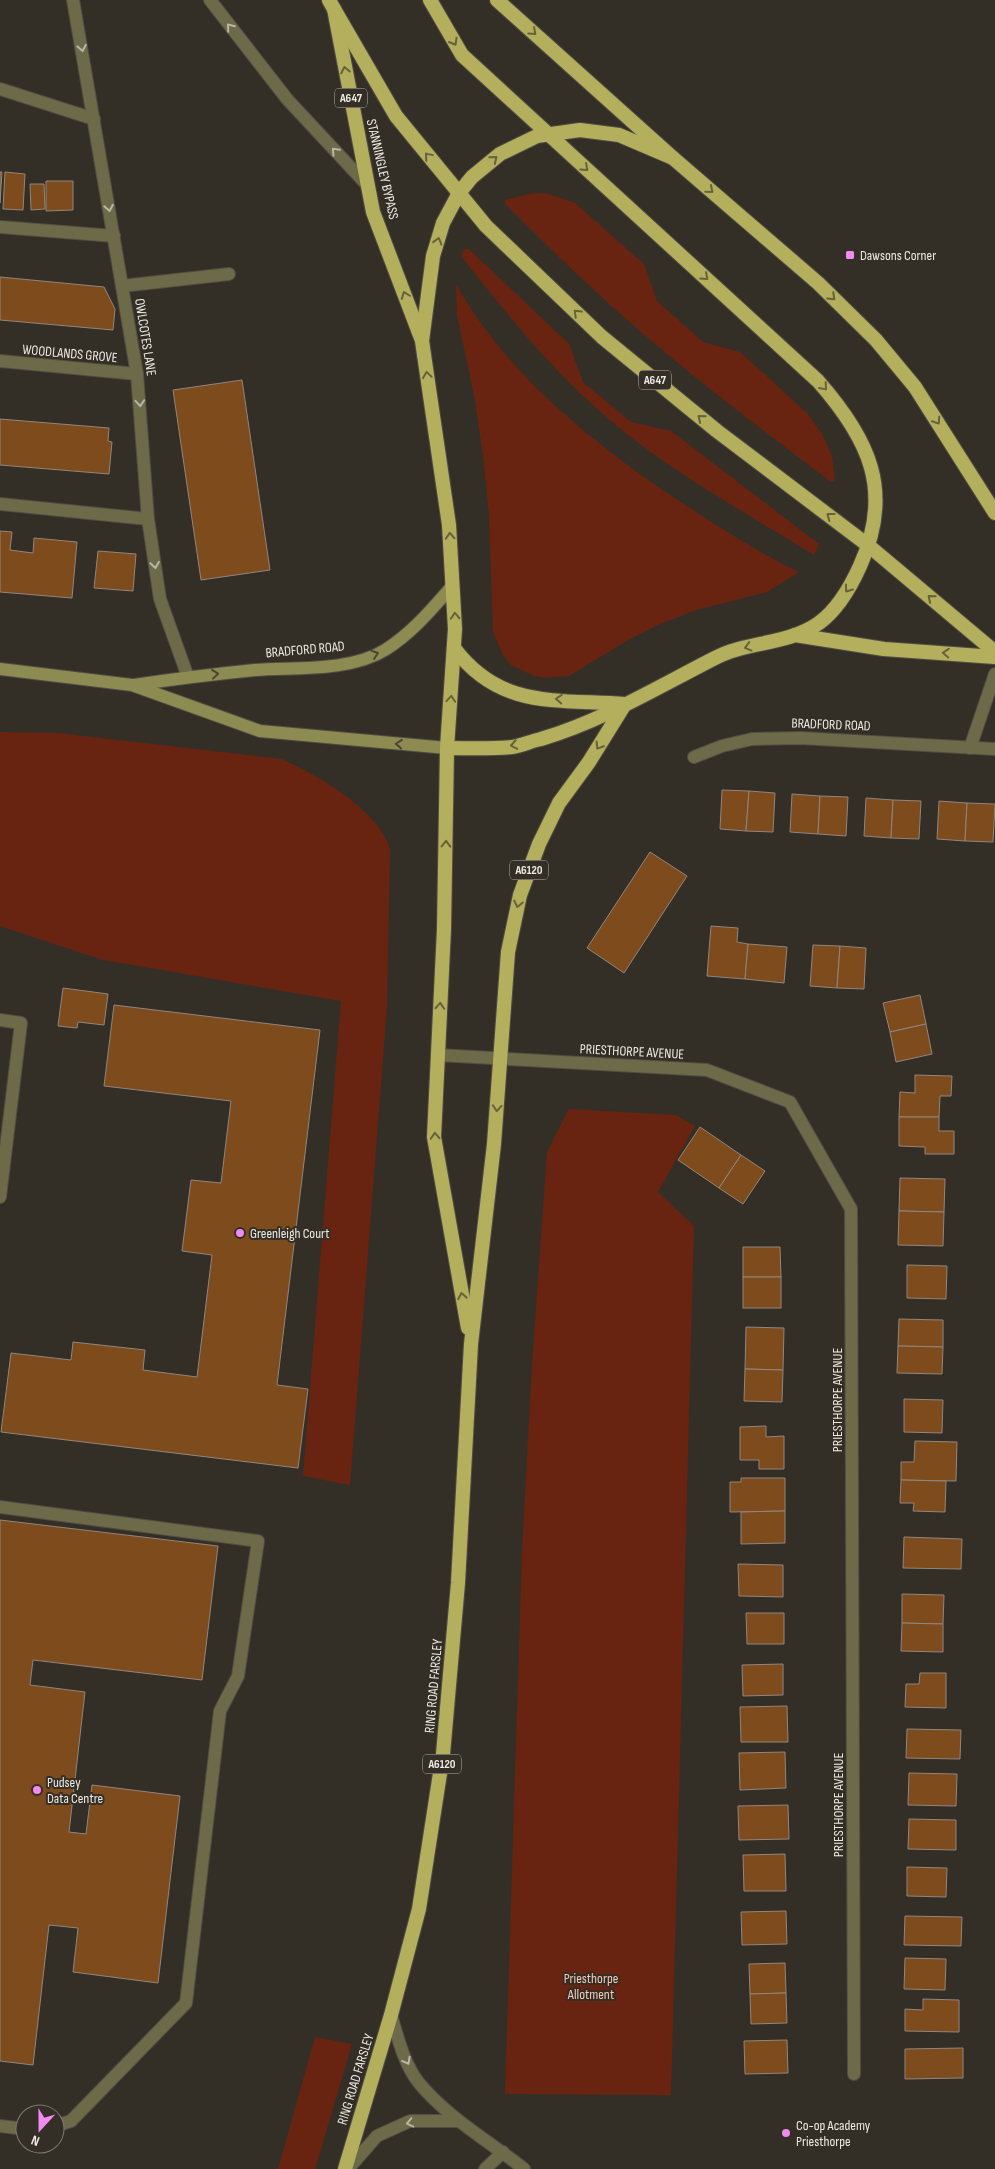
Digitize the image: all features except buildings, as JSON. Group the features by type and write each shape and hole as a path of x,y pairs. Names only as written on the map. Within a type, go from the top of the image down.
{"highway":[{"path":"430,0 462,56 549,135 818,381 843,410 859,436 874,473 876,514 869,546 852,585 819,623 795,635 722,654 625,704 569,730 513,747 447,748 454,648 453,585 449,525 422,341 433,256 443,223 459,194 472,177 500,154 537,136 549,135 580,130 619,135 673,158"},
{"path":"497,0 673,158 818,283 876,340 915,387 994,512"},
{"name":"STANNINGLEY BYPASS","path":"332,5 373,212 422,341"},
{"name":"A647","path":"332,5 396,116 486,226 602,336 717,431 869,546 995,652"},
{"path":"795,635 884,648 995,657"},
{"path":"454,648 468,666 487,682 508,692 531,697 625,704"},
{"name":"A6120","path":"471,1344 494,1144 508,952 520,895 539,844 559,803 589,762 625,704"},
{"name":"A6120","path":"447,748 444,929 434,1137 471,1344"},
{"name":"RING ROAD FARSLEY","path":"347,2169 420,1909 443,1754 458,1582 471,1344"}],"main road":[{"name":"BRADFORD ROAD","path":"132,685 188,677 257,670 298,669 348,663 384,651 424,620 453,585"},
{"name":"BRADFORD ROAD","path":"0,669 132,685 260,731 447,748"}],"street":[{"name":"OWLCOTES LANE","path":"73,0 137,374 148,518 160,599 188,677"},
{"path":"210,0 287,98 368,186"},
{"path":"0,89 94,119"},
{"path":"0,227 114,236"},
{"path":"122,286 229,274"},
{"name":"WOODLANDS GROVE","path":"0,361 137,374"},
{"path":"0,504 148,518"},
{"path":"970,748 995,674"},
{"name":"BRADFORD ROAD","path":"694,757 722,746 752,739 801,738 995,749"},
{"path":"0,1020 21,1023 0,1197"},
{"name":"PRIESTHORPE AVENUE","path":"438,1055 500,1060 707,1070 790,1102 851,1208 854,2074"},
{"path":"0,1507 258,1541 238,1676 220,1711 186,2004 71,2121 65,2123"},
{"path":"391,2015 403,2054 419,2082 458,2122 524,2169"},
{"path":"347,2169 377,2136 410,2121 458,2122"},
{"path":"0,2126 15,2128"},
{"path":"485,2169 502,2152"}],"green space":[{"path":"534,193 549,194 575,203 644,264 657,301 703,342 740,352 807,413 822,434 832,456 835,480 831,482 800,459 649,339 581,278 505,204 505,200"},
{"path":"465,249 469,249 569,344 583,382 631,422 671,431 819,544 814,555 701,486 619,428 558,371 508,315 461,256"},
{"path":"456,284 479,320 505,354 535,386 601,445 707,519 752,547 799,572 767,592 693,611 658,625 628,640 569,676 545,678 534,676 511,665 503,655 493,632 489,514 483,456 475,400 457,315"},
{"path":"0,732 58,733 281,759 311,774 344,795 360,807 384,835 390,849 387,1007 350,1485 303,1476 341,1001 103,960 0,926"},
{"name":"Priesthorpe Allotment","path":"569,1109 676,1115 695,1126 658,1192 694,1226 671,2095 505,2094 522,1551 532,1364 547,1152"},
{"path":"315,2037 352,2044 315,2169 278,2169"}],"place":[{"name":"Dawsons Corner","path":"850,255"},
{"name":"Greenleigh Court","path":"240,1233"},
{"name":"Pudsey Data Centre","path":"37,1790"},
{"name":"Co-op Academy Priesthorpe","path":"786,2133"}]}
